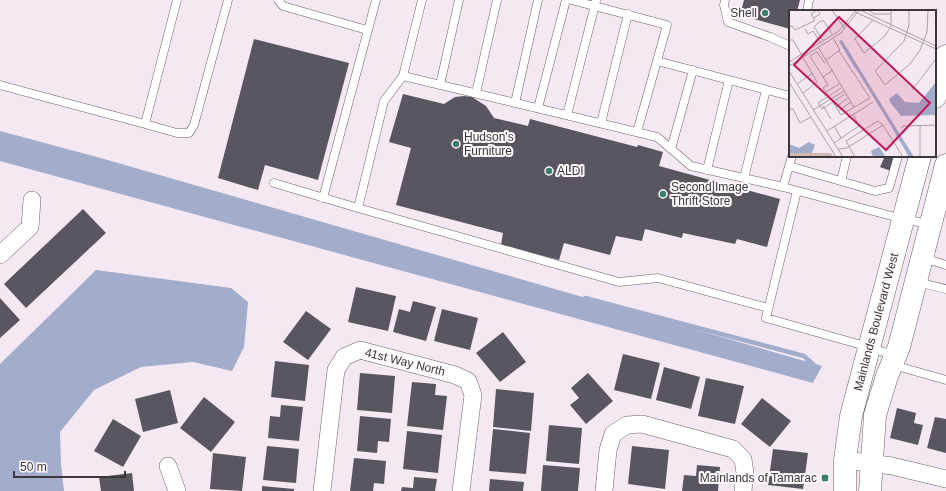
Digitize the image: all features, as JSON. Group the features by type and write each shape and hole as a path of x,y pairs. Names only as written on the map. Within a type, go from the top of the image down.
{"street":[{"path":"937,98 946,56"},
{"name":"Mainlands Boulevard West","path":"845,491 845,460 851,416 920,157"},
{"name":"Mainlands Boulevard West","path":"870,491 875,415 899,347 922,258 940,203 946,165"},
{"path":"0,255 30,227 32,200"},
{"name":"41st Way North","path":"322,491 336,370 344,357 360,350 455,375 468,381 473,395 461,491"},
{"path":"604,491 608,450 613,434 627,425 642,424 733,449 742,459 745,473 743,491"},
{"path":"845,460 892,466 946,479"},
{"path":"168,466 177,491"}],"lane":[{"path":"145,124 177,0"},
{"path":"0,84 177,133 189,133 194,125 228,0"},
{"path":"278,0 283,6 367,30"},
{"path":"323,198 376,0"},
{"path":"358,208 384,101 404,76 422,0"},
{"path":"440,84 460,0"},
{"path":"476,93 497,0"},
{"path":"515,102 538,0"},
{"path":"538,108 566,0"},
{"path":"571,0 595,3 667,25 637,132"},
{"path":"725,0 724,5 728,22 789,46"},
{"path":"807,10 809,0"},
{"path":"567,115 595,3"},
{"path":"601,123 628,14"},
{"path":"657,61 789,96"},
{"path":"671,149 693,70"},
{"path":"404,76 657,137 691,166 783,187 903,219 940,203"},
{"path":"708,170 728,80"},
{"path":"744,178 766,90"},
{"path":"783,187 792,157"},
{"path":"841,181 847,157"},
{"path":"789,166 875,191 889,188 898,157"},
{"path":"274,183 619,282 658,278 768,308"},
{"path":"797,191 766,318 869,347 894,361 946,380"},
{"path":"922,258 946,265"},
{"path":"916,282 946,289"}],"water":[{"path":"0,131 97,157 822,366 813,383 0,161"},
{"path":"96,270 231,288 248,302 244,347 232,371 193,362 141,367 94,390 60,432 64,491 0,491 0,364"}],"building":[{"name":"Shell","path":"744,0 800,0 797,10 789,10 789,29 740,15"},
{"path":"254,39 349,63 318,180 265,165 258,190 218,178"},
{"path":"403,94 444,104 455,97 472,97 486,106 494,118 528,126 530,119 637,147 638,145 663,152 659,166 780,199 767,247 737,239 735,244 683,233 682,238 645,229 642,241 616,236 610,255 564,243 559,260 501,245 503,233 396,205 411,148 389,142"},
{"path":"885,157 896,157 891,171 880,167"},
{"path":"83,209 106,233 26,308 4,284"},
{"path":"356,287 396,296 388,331 348,322"},
{"path":"0,298 20,320 0,338"},
{"path":"413,301 436,307 426,341 393,332 399,309 410,312"},
{"path":"442,309 478,318 470,350 434,341"},
{"path":"306,311 331,329 308,360 283,342"},
{"path":"503,332 526,362 500,382 476,353"},
{"path":"623,354 660,363 651,399 614,390"},
{"path":"275,361 309,365 305,401 271,397"},
{"path":"664,367 700,377 691,409 656,400"},
{"path":"360,373 395,376 392,413 357,410"},
{"path":"588,373 613,401 586,424 570,405 579,398 571,388"},
{"path":"706,378 744,386 735,424 698,416"},
{"path":"412,382 436,384 435,395 447,396 443,430 407,426"},
{"path":"496,389 534,393 531,431 493,427"},
{"path":"170,390 178,423 143,432 135,399"},
{"path":"204,397 235,422 211,452 180,428"},
{"path":"762,398 791,421 770,447 741,424"},
{"path":"281,405 303,407 299,441 268,438 270,416 280,417"},
{"path":"897,408 916,413 914,423 923,425 918,445 890,438"},
{"path":"360,416 391,419 389,442 378,441 377,453 357,451"},
{"path":"935,417 946,419 946,453 927,448"},
{"path":"113,419 141,436 123,467 94,451"},
{"path":"549,425 582,428 579,464 546,461"},
{"path":"493,429 530,433 526,474 489,471"},
{"path":"407,431 442,435 438,473 403,469"},
{"path":"267,446 299,449 296,483 263,480"},
{"path":"632,446 669,450 665,489 628,484"},
{"path":"773,449 808,453 803,489 768,485"},
{"path":"213,453 246,457 242,491 210,489"},
{"path":"354,458 386,461 384,484 374,483 373,491 350,491"},
{"path":"543,465 580,468 578,491 541,491"},
{"path":"697,465 720,467 718,491 682,491 684,475 696,476"},
{"path":"132,473 134,491 101,491 99,477"},
{"path":"414,477 437,479 435,491 401,491 402,487 413,488"},
{"path":"490,479 524,482 523,491 489,491"},
{"path":"262,486 294,489 294,491 262,491"}],"waterway":[{"path":"585,298 804,356 816,367"}],"place":[{"name":"Shell","path":"765,13"},
{"name":"Hudson's Furniture","path":"456,144"},
{"name":"ALDI","path":"549,171"},
{"name":"Second Image Thrift Store","path":"663,194"},
{"name":"Mainlands of Tamarac","path":"825,478"}]}
